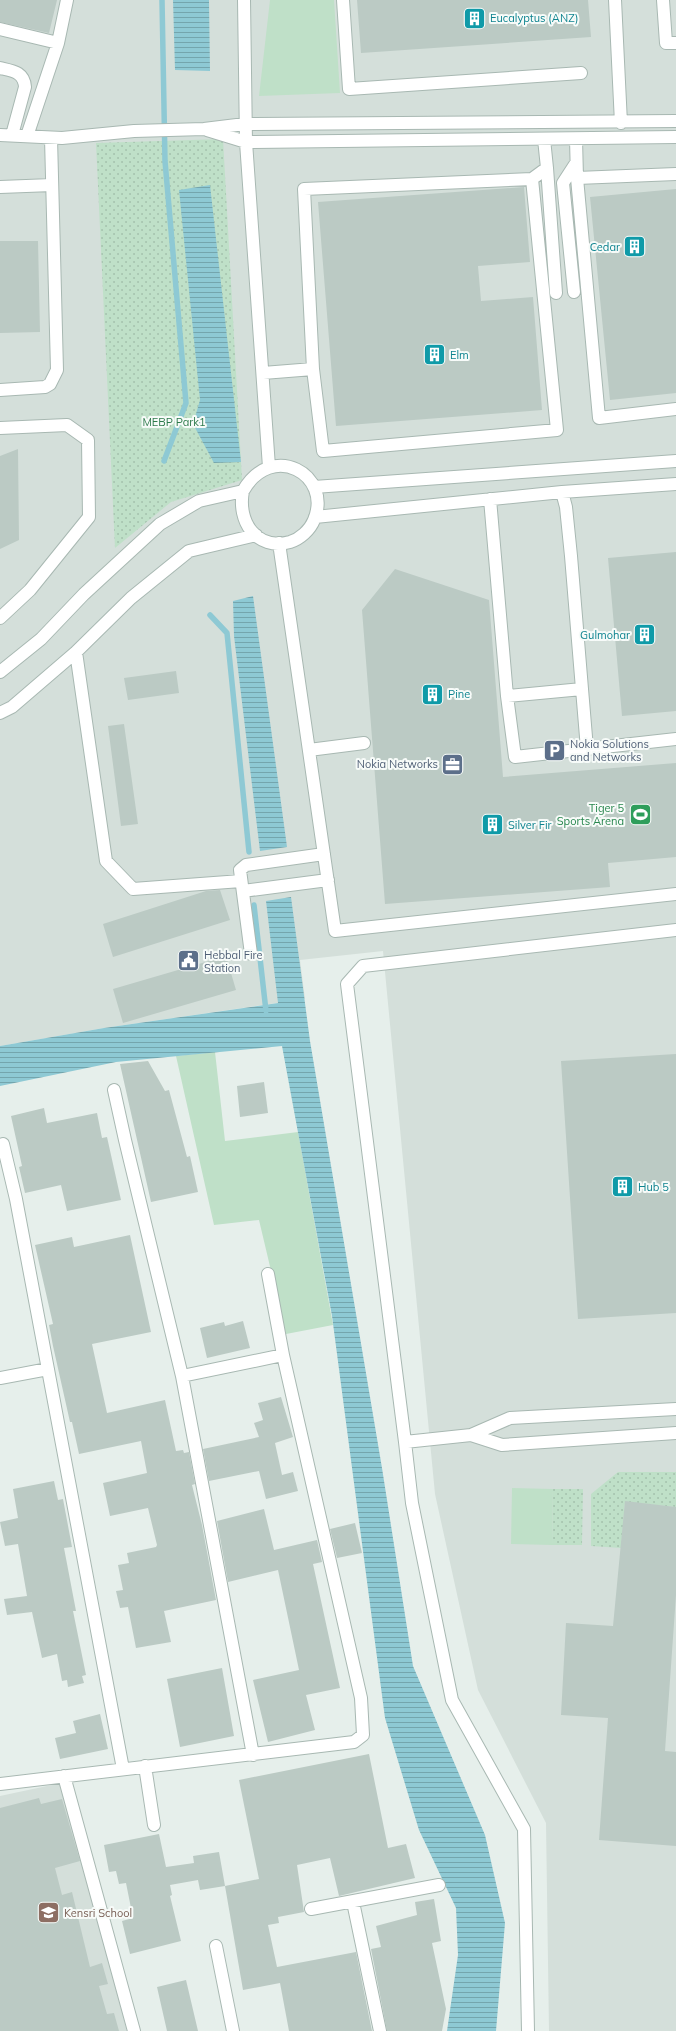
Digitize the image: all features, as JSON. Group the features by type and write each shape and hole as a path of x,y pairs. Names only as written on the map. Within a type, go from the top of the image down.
{"street":[{"path":"27,136 58,43 67,0"},
{"path":"244,0 246,90 245,124 269,467"},
{"path":"343,0 350,89 581,73"},
{"path":"615,0 621,122"},
{"path":"663,0 666,43 676,43"},
{"path":"0,29 58,43"},
{"path":"0,68 21,74 25,87 6,135 51,138 204,129 245,124 676,122"},
{"path":"204,129 246,142 576,139 676,136"},
{"path":"0,390 45,387 50,384 57,370 51,138"},
{"path":"544,139 556,293"},
{"path":"576,139 577,178 599,418 676,409"},
{"path":"574,292 562,183 576,163"},
{"path":"532,179 557,430 322,451 314,369 304,190 532,179 547,168"},
{"path":"577,178 676,174"},
{"path":"0,187 52,185"},
{"path":"263,373 314,369"},
{"path":"0,428 67,425 88,440 89,517 30,590 0,618"},
{"path":"314,487 676,461"},
{"path":"282,465 295,469 306,476 314,487 318,500 312,526 303,535 291,542 279,543 267,541 256,535 248,526 242,515 240,503 243,491 249,480 258,472 269,467 282,465"},
{"path":"315,518 562,492 676,484"},
{"path":"0,672 41,639 84,594 160,524 199,501 243,491"},
{"path":"562,492 566,507 571,556 587,749"},
{"path":"490,500 507,696 515,757 676,739"},
{"path":"0,713 12,707 76,652 131,598 189,551 256,535"},
{"path":"279,543 335,932 676,894"},
{"path":"76,652 106,862 133,888 242,886 328,880"},
{"path":"507,696 582,689"},
{"path":"309,750 364,743"},
{"path":"251,954 240,870 246,865 324,854"},
{"path":"528,2031 524,1829 452,1700 412,1503 347,984 363,966 676,930"},
{"path":"114,1090 182,1376 253,1755"},
{"path":"2,1144 16,1199 123,1769"},
{"path":"0,1784 354,1742 363,1735 364,1728 361,1698 282,1355 268,1274"},
{"path":"182,1376 282,1355"},
{"path":"0,1378 48,1369"},
{"path":"405,1442 471,1435 510,1418 676,1409"},
{"path":"471,1435 502,1446 676,1433"},
{"path":"145,1766 154,1825"},
{"path":"64,1776 134,2031"},
{"path":"311,1909 439,1885"},
{"path":"353,1902 380,2031"},
{"path":"216,1946 233,2031"}],"shaded area":[{"path":"0,0 676,0 676,2031 549,2031 546,1823 478,1690 435,1494 383,951 300,960 305,999 104,1028 0,1046"},
{"name":"Kensri School","path":"61,1783 127,2031 0,2031 0,1796"}],"green space":[{"path":"270,0 334,0 340,93 259,96"},
{"name":"MEBP Park1","path":"223,139 242,480 171,502 115,548 96,143"},
{"path":"215,1052 225,1141 298,1132 333,1325 286,1334 259,1220 214,1225 176,1056"},
{"path":"618,1472 676,1472 676,1507 625,1502 621,1548 591,1546 591,1494"},
{"path":"512,1488 553,1489 552,1545 511,1544"},
{"path":"553,1489 583,1489 582,1545 552,1545"}],"water":[{"path":"173,0 209,0 210,71 175,70"},
{"path":"210,185 241,462 214,463 193,424 200,400 179,190"},
{"path":"253,596 287,847 260,851 234,636 233,601"},
{"path":"291,897 310,1041 382,1468 413,1666 485,1835 505,1923 496,2031 447,2031 458,1955 456,1908 419,1830 385,1718 332,1316 282,1046 116,1062 0,1086 0,1046 104,1028 278,1003 266,901"}],"building":[{"path":"0,0 57,0 49,33 0,22"},
{"name":"Eucalyptus (ANZ)","path":"357,0 588,0 591,37 361,53"},
{"name":"Elm","path":"524,187 530,262 478,266 481,301 533,297 542,410 336,426 318,202"},
{"path":"676,189 676,393 610,400 590,197"},
{"path":"0,241 38,241 40,332 0,333"},
{"path":"18,449 19,540 0,549 0,456"},
{"name":"Gulmohar","path":"676,552 676,711 622,716 608,558"},
{"path":"395,569 489,600 503,777 676,763 676,857 608,863 610,887 385,904 362,610"},
{"path":"176,671 179,693 128,700 124,678"},
{"path":"124,724 138,824 121,826 108,726"},
{"path":"220,890 230,920 113,957 103,924 206,891"},
{"path":"226,956 236,990 123,1023 113,989"},
{"name":"Hub 5","path":"676,1054 676,1313 578,1319 561,1061"},
{"path":"148,1061 165,1091 169,1090 187,1157 190,1156 198,1192 151,1202 120,1064"},
{"path":"264,1082 268,1113 240,1117 237,1086"},
{"path":"44,1108 47,1123 97,1113 102,1138 107,1137 121,1200 67,1211 61,1185 25,1193 19,1167 22,1166 11,1116"},
{"path":"130,1235 151,1332 92,1344 107,1413 165,1400 176,1451 183,1450 184,1453 189,1452 195,1484 192,1485 202,1525 216,1600 164,1611 171,1642 136,1648 128,1607 120,1608 116,1591 123,1590 118,1565 129,1563 127,1553 156,1547 157,1545 148,1508 110,1516 103,1483 147,1473 141,1441 79,1454 72,1422 70,1422 53,1346 49,1325 53,1324 35,1245 72,1237 74,1247"},
{"path":"243,1321 250,1348 207,1358 200,1328 224,1322 225,1326"},
{"path":"281,1397 293,1437 275,1443 282,1475 293,1472 298,1491 266,1499 259,1471 209,1481 203,1449 259,1437 254,1423 263,1420 258,1403"},
{"path":"54,1481 58,1500 63,1499 72,1547 64,1548 76,1611 73,1611 86,1675 82,1676 84,1683 68,1687 67,1680 62,1681 57,1654 42,1658 32,1612 7,1615 4,1599 27,1596 18,1544 5,1546 0,1522 18,1518 13,1489"},
{"path":"625,1501 676,1507 676,1595 665,1751 676,1752 676,1846 599,1840 608,1718 561,1715 566,1623 613,1626"},
{"path":"264,1509 274,1550 317,1540 322,1562 313,1564 340,1688 306,1695 315,1730 268,1742 253,1680 299,1670 278,1570 228,1582 217,1521"},
{"path":"355,1523 362,1553 337,1558 330,1529"},
{"path":"222,1668 234,1736 180,1747 167,1679"},
{"path":"100,1714 108,1749 60,1759 55,1738 76,1733 73,1721"},
{"path":"369,1754 388,1848 406,1844 415,1878 339,1896 330,1858 297,1865 304,1912 278,1917 279,1923 268,1925 277,1967 356,1952 372,2031 289,2031 280,1983 243,1990 225,1886 259,1879 239,1780"},
{"name":"Kensri School","path":"39,1798 41,1804 62,1799 80,1861 55,1868 62,1895 72,1892 90,1967 102,1963 108,1984 99,1986 107,2014 114,2013 119,2031 0,2031 0,1808"},
{"path":"159,1834 166,1867 194,1863 193,1856 219,1852 225,1886 200,1890 198,1880 170,1885 172,1895 170,1896 181,1941 130,1954 122,1921 133,1918 126,1883 119,1884 116,1871 109,1872 104,1845"},
{"path":"434,1899 441,1941 432,1943 446,2009 442,2031 387,2031 371,1949 381,1947 376,1926 417,1915 415,1902"},
{"path":"186,1980 198,2031 167,2031 157,1987"}],"waterway":[{"path":"162,0 165,161 186,403 164,461"},
{"path":"210,615 227,633 249,852"},
{"path":"254,905 266,1011"}],"place":[{"name":"Eucalyptus (ANZ)","path":"474,18"},
{"name":"Cedar","path":"635,247"},
{"name":"Elm","path":"434,355"},
{"name":"Gulmohar","path":"645,635"},
{"name":"Pine","path":"432,694"},
{"name":"Nokia Solutions and Networks","path":"555,750"},
{"name":"Nokia Networks","path":"453,764"},
{"name":"Tiger 5 Sports Arena","path":"640,814"},
{"name":"Silver Fir","path":"492,825"},
{"name":"Hebbal Fire Station","path":"188,961"},
{"name":"Hub 5","path":"623,1187"},
{"name":"Kensri School","path":"48,1913"}]}
